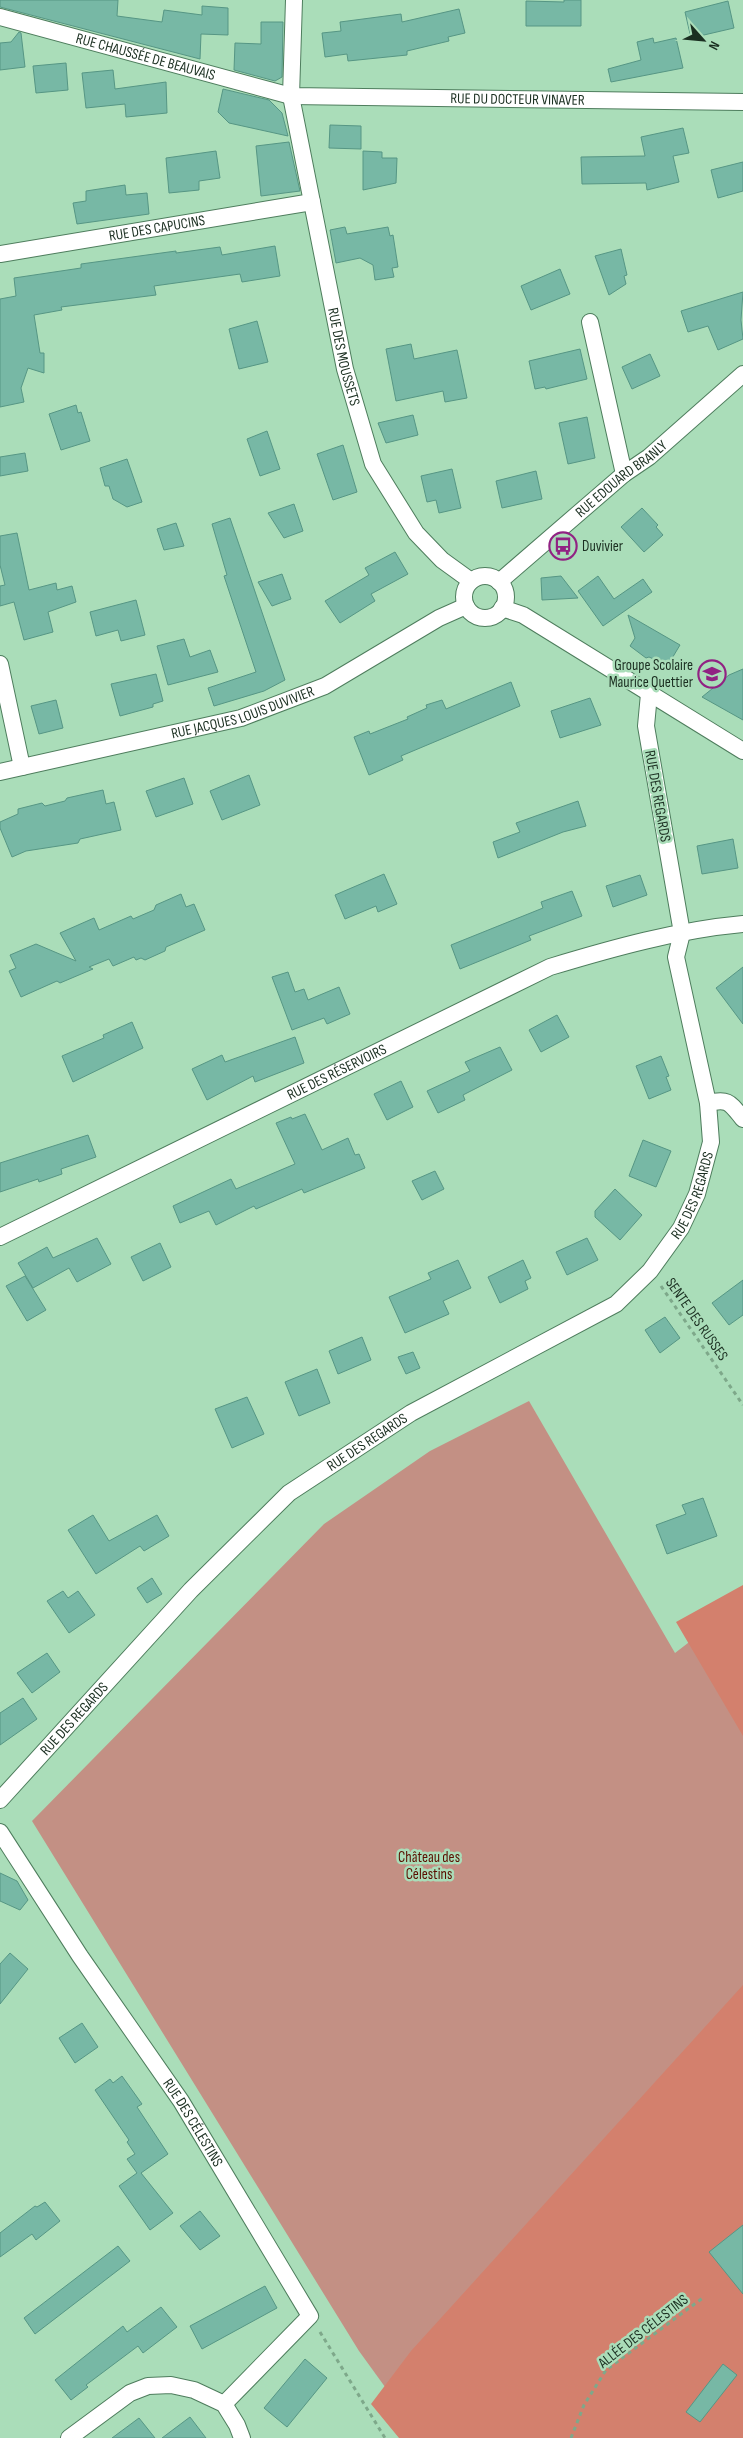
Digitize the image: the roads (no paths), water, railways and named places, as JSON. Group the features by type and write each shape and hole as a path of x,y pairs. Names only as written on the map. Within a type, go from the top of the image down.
{"street":[{"name":"RUE DES MOUSSETS","path":"294,0 291,96 345,370 373,464 416,533 442,560 471,582"},
{"name":"RUE CHAUSSÉE DE BEAUVAIS","path":"0,17 291,96"},
{"name":"RUE DU DOCTEUR VINAVER","path":"291,96 743,102"},
{"name":"RUE DES CAPUCINS","path":"0,254 312,202"},
{"path":"590,322 624,474"},
{"name":"RUE EDOUARD BRANLY","path":"499,582 624,474 650,457 743,374"},
{"path":"485,576 499,582 505,595 502,608 488,618 479,617 471,613 466,606 464,597 471,582 485,576"},
{"name":"RUE JACQUES LOUIS DUVIVIER","path":"0,772 241,718 325,686 439,618 466,606"},
{"path":"502,608 523,615 743,750"},
{"path":"0,664 22,767"},
{"name":"RUE DES REGARDS","path":"0,1800 191,1590 289,1493 411,1413 616,1304 650,1271 681,1228 697,1194 711,1142 708,1103 676,957 682,933 646,726 649,694"},
{"name":"RUE DES RÉSERVOIRS","path":"0,1237 550,967 638,941 743,924"},
{"path":"708,1103 721,1100 730,1102 743,1119"},
{"name":"RUE DES CÉLESTINS","path":"0,1832 80,1956 181,2101 310,2316 224,2404"},
{"path":"69,2438 130,2393 148,2386 171,2385 194,2390 224,2404 242,2438"}],"place":[{"name":"Duvivier","path":"563,546"},
{"name":"Groupe Scolaire Maurice Quettier","path":"712,674"}],"park label":[{"name":"Château des Célestins","path":"429,1866"}]}
